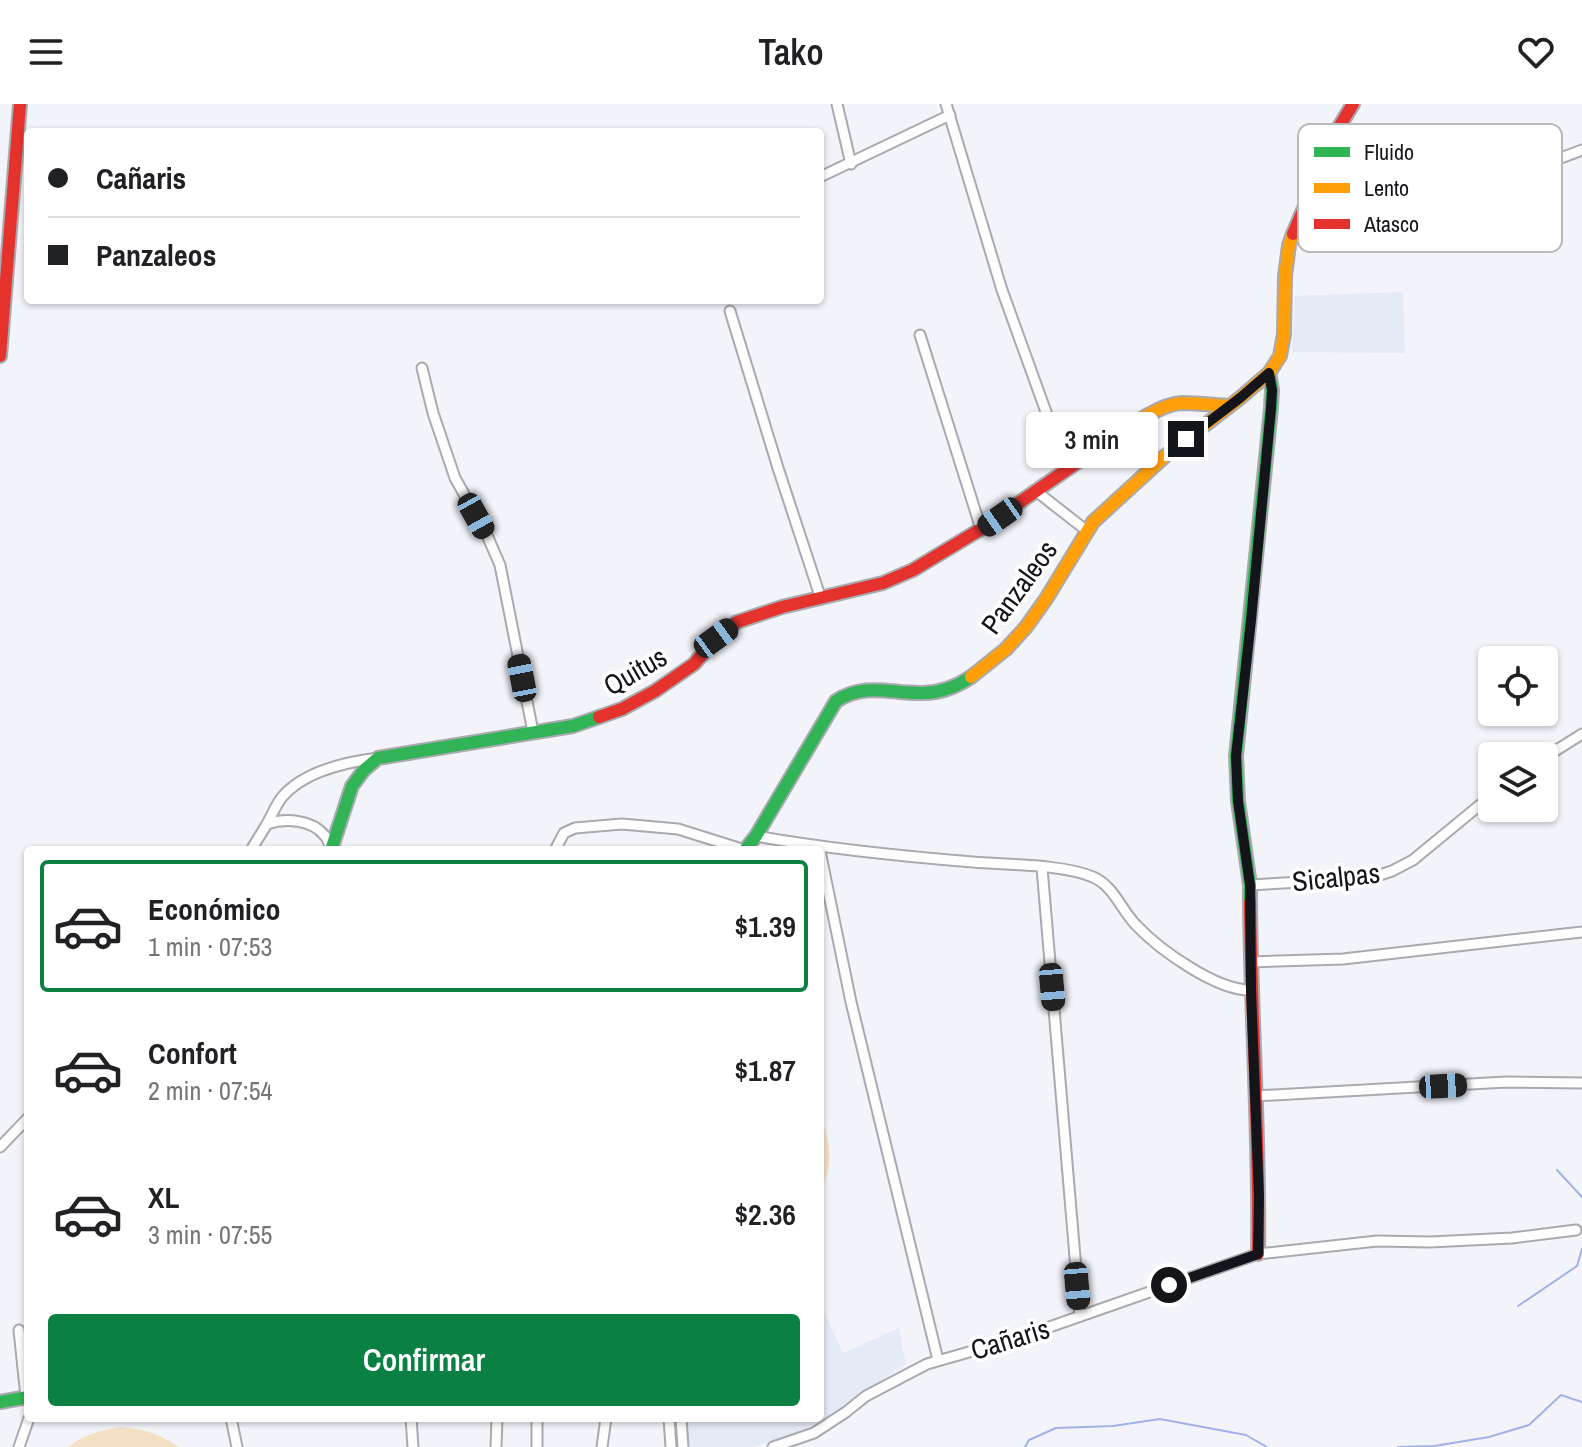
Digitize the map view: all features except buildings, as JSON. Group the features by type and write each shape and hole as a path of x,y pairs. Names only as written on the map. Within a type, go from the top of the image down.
{"street":[{"path":"0,356 20,104"},
{"path":"837,104 851,164"},
{"path":"946,104 1002,290 1067,470"},
{"path":"1341,124 1353,104"},
{"path":"824,175 950,115"},
{"path":"1562,158 1582,150"},
{"path":"1258,1254 1250,885 1238,801 1236,756 1271,408 1269,373 1280,356 1283,344 1285,276 1289,245 1298,221"},
{"path":"730,311 821,599"},
{"path":"920,335 981,529"},
{"path":"422,368 455,478 500,565 533,732"},
{"name":"Panzaleos","path":"748,846 836,701 856,691 936,693 953,688 977,674 1013,642 1040,608 1099,516 1165,456 1269,373"},
{"name":"Quitus","path":"378,758 573,726 622,709 694,664 716,638 737,622 782,607 883,583 913,570 981,529 1130,426 1163,408 1179,403 1228,406"},
{"path":"1036,491 1087,531"},
{"path":"1558,749 1582,734"},
{"path":"253,846 281,798 300,781 328,770 378,758"},
{"path":"332,846 352,786 378,758"},
{"name":"Sicalpas","path":"1250,885 1371,878 1392,871 1413,860 1478,807"},
{"path":"267,824 291,820 312,826 324,834 330,846"},
{"path":"557,846 564,833 575,828 622,824 678,829 732,846"},
{"path":"756,836 805,846"},
{"path":"824,849 1073,871 1097,879 1109,888 1136,925 1169,954 1216,981 1251,990"},
{"path":"1042,868 1080,1316"},
{"path":"824,869 851,1002 938,1360"},
{"path":"1250,962 1343,959 1582,932"},
{"path":"1255,1096 1506,1082 1582,1083"},
{"path":"0,1147 24,1122"},
{"name":"Cañaris","path":"773,1447 814,1433 879,1388 927,1364 1018,1338 1258,1254 1377,1241 1499,1239 1576,1230"},
{"path":"19,1330 24,1372"},
{"path":"0,1402 24,1398"},
{"path":"19,1447 28,1422"},
{"path":"232,1422 237,1447"},
{"path":"411,1422 413,1447"},
{"path":"496,1447 497,1422"},
{"path":"537,1422 537,1447"},
{"path":"602,1447 605,1422"},
{"path":"669,1422 671,1447"},
{"path":"681,1422 683,1447"}],"shaded area":[{"path":"1403,292 1405,353 1292,352 1295,296"},
{"path":"824,1126 829,1160 824,1183"},
{"path":"824,1312 843,1353 899,1328 906,1364 824,1419"},
{"path":"685,1422 820,1422 809,1430 753,1447 687,1447"},
{"path":"121,1427 152,1433 179,1447 68,1447 93,1433"}],"waterway":[{"path":"1557,1170 1582,1197"},
{"path":"1518,1306 1577,1266 1582,1249"},
{"path":"1398,1447 1434,1446 1489,1437 1529,1425 1561,1395 1582,1402"},
{"path":"1025,1447 1029,1440 1056,1428 1113,1426 1160,1419 1246,1435 1267,1447"}],"traffic: fast":[{"path":"1250,902 1236,756 1271,408 1269,373"},
{"path":"748,846 836,701 868,690 936,692 971,677"},
{"path":"332,846 352,786 378,758 573,726 599,717"},
{"path":"0,1402 24,1398"}],"traffic: slow":[{"path":"971,677 1006,649 1026,627 1093,522 1165,456 1269,373 1280,356 1284,334 1285,276 1293,234"},
{"path":"1107,442 1143,418 1173,404 1228,406"}],"traffic: jam":[{"path":"0,356 20,104"},
{"path":"1341,124 1353,104"},
{"path":"1293,234 1298,222"},
{"path":"599,717 622,709 655,691 694,664 716,638 737,622 782,607 883,583 913,570 981,529 1107,442"},
{"path":"1250,902 1258,1254"}],"route":[{"path":"1169,1285 1258,1254 1250,885 1238,801 1236,756 1271,408 1269,373 1186,439"}]}
